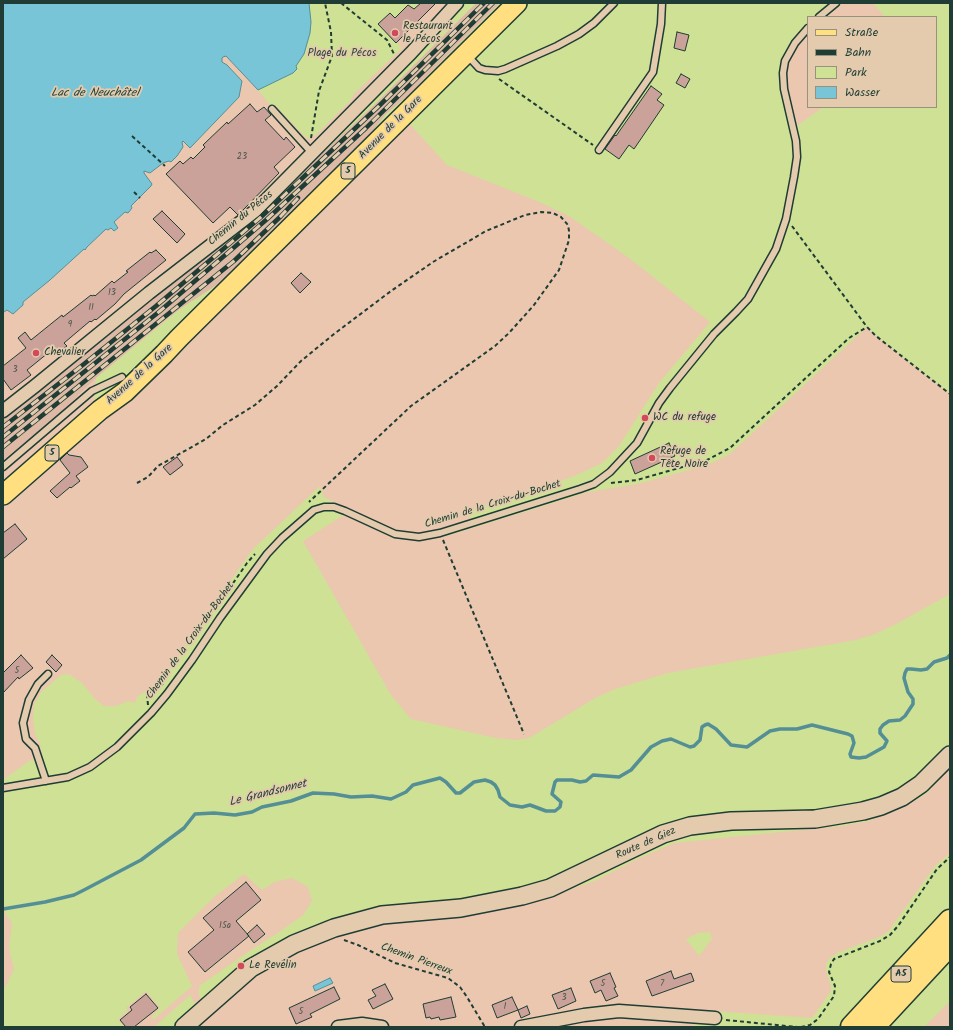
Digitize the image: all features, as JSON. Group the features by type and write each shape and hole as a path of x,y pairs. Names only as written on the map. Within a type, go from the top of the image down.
{"highway":[{"name":"A5","path":"852,1027 950,921"},
{"name":"A5","path":"873,1027 950,944"}],"main road":[{"name":"Avenue de la Gare","path":"3,495 100,410 111,391 131,376 150,353 179,338 516,3"}],"street":[{"name":"Chemin du Pécos","path":"3,411 154,288 254,211 310,151 398,66 457,3"},
{"name":"Route de Giez","path":"188,1026 251,968 294,944 328,930 373,916 461,908 522,896 557,885 663,834 690,826 731,821 815,819 863,811 881,806 921,784 950,755"},
{"path":"521,1027 584,1015 619,1011 677,1014 715,1018"},
{"path":"338,1027 362,1024 382,1027"}],"lane":[{"path":"466,54 479,68 491,71 504,69 571,39 587,29 614,3"},
{"path":"599,150 653,72 661,24 662,3"},
{"path":"820,16 836,3"},
{"name":"Chemin de la Croix-du-Bochet","path":"3,788 68,777 90,768 117,747 151,713 192,660 257,567 282,538 314,510 324,507 334,507 401,536 419,537 440,533 594,484 610,472 637,443 659,404 670,388 714,334 748,298 776,249 786,219 797,157 796,141 784,89 784,67 788,53 807,29"},
{"path":"272,109 310,151"},
{"path":"3,467 92,391 131,376"},
{"path":"46,781 35,748 24,734 23,723 29,700 38,684 48,674"}],"path":[{"path":"310,151 318,91 332,56 331,32 325,3"},
{"path":"341,3 386,40 392,50 398,66"},
{"path":"491,71 599,150"},
{"path":"132,136 165,166"},
{"path":"134,192 140,198"},
{"path":"137,484 148,478 158,466 206,439 223,425 255,405 277,386 301,361 334,334 391,291 433,262 486,231 525,215 542,212 553,213 561,217 570,231 569,240 558,270 534,304 509,333 495,346 411,406 305,506"},
{"path":"786,219 867,327 876,336 950,394"},
{"path":"594,484 637,480 717,456 730,448 849,338 867,327"},
{"path":"440,533 524,734"},
{"path":"226,594 247,563 256,554"},
{"path":"151,713 147,704 147,696 166,681"},
{"path":"801,1027 810,1026 818,1019 834,996 835,986 829,972 831,964 834,960 880,941 890,935 898,926 937,869 950,857"},
{"name":"Chemin Pierreux","path":"328,930 329,936 358,944 395,963 448,978 460,987 467,996 485,1027"},
{"path":"715,1018 797,1027"}],"shaded area":[{"path":"476,3 500,3 333,172 220,283 164,321 96,378 65,408 66,409 3,460 3,419 257,213 376,103"}],"green space":[{"name":"Plage du Pécos","path":"309,3 421,3 414,9 408,5 401,11 405,15 397,20 390,13 378,24 402,48 354,94 351,100 317,134 307,139 275,105 271,106 258,90 293,73 297,69 296,66 304,54 310,33"},
{"path":"466,3 476,3 376,103 276,196"},
{"path":"500,3 829,3 833,5 820,16 807,16 807,29 795,43 783,73 793,129 822,108 937,108 937,16 884,16 873,3 950,3 950,394 876,336 867,327 730,454 708,465 638,484 588,492 450,535 421,540 396,538 345,514 303,541 391,695 411,719 496,738 517,740 529,738 597,697 615,689 668,673 856,640 875,634 898,623 950,594 950,768 927,793 918,799 869,821 841,826 674,843 633,861 595,881 539,900 490,910 331,924 206,1007 199,996 199,986 303,915 312,901 308,887 292,878 274,882 262,890 244,874 214,897 178,933 177,954 192,986 154,1019 151,1017 160,1008 146,991 126,1008 128,1011 118,1019 125,1027 3,1027 3,992 14,969 9,948 12,923 5,913 3,903 3,780 29,761 37,759 42,754 40,744 35,734 33,719 34,705 41,692 61,675 69,674 82,683 95,699 104,706 116,706 128,701 135,703 137,697 164,678 253,549 320,486 324,497 363,517 396,532 421,534 470,520 469,511 544,487 574,476 602,463 619,446 659,383 710,322 629,258 569,216 537,201 447,165 408,122 301,232 294,224 233,295 94,404 96,378 180,309 220,283 366,139 386,114 417,88 427,76"},
{"path":"950,853 950,1001 924,1027 693,1027 699,1018 714,1011 812,1018 831,991 826,970 826,964 830,958 837,953 888,932 935,866"},
{"path":"710,932 712,939 699,956 686,939 698,933"},
{"path":"190,995 200,1013 184,1027 154,1027"}],"water":[{"name":"Lac de Neuchâtel","path":"3,3 309,3 311,22 310,33 304,54 296,66 297,69 293,73 258,90 226,56 223,57 222,62 227,65 242,81 239,97 190,148 183,141 183,147 171,162 169,161 163,163 150,173 144,171 152,184 131,206 132,208 128,213 125,212 114,222 118,228 114,231 111,228 108,230 106,229 85,250 84,249 23,302 23,305 13,314 7,310 3,312"},
{"path":"330,978 333,983 315,991 313,986"}],"building":[{"path":"421,3 436,3 396,43 378,24 390,13 395,18 408,5 414,9"},
{"path":"677,32 689,35 685,51 674,48"},
{"path":"681,74 690,79 685,88 676,83"},
{"path":"651,86 662,94 657,100 664,105 634,149 629,145 619,159 605,149 615,135 616,136"},
{"path":"250,104 257,112 264,107 271,115 265,120 284,140 286,137 295,147 274,167 279,173 238,215 230,207 213,223 166,174 180,161 183,164 191,157 193,159 205,147 203,145 227,122 228,124"},
{"path":"162,211 185,234 177,243 153,219"},
{"path":"156,250 166,260 124,294 115,304 96,320 90,321 64,343 67,346 58,353 56,351 50,355 48,353 27,370 31,375 11,390 3,379 3,366 26,348 18,338 25,332 31,340 62,315 63,317 91,295 95,296 112,281 114,283 128,272 126,271 150,252 151,253"},
{"path":"301,273 311,282 300,293 291,283"},
{"name":"Refuge de Tête Noire","path":"669,443 675,456 635,474 630,461"},
{"path":"67,453 69,455 81,457 88,467 76,476 80,481 57,498 50,491 70,473 60,460"},
{"path":"177,457 183,465 170,475 163,467"},
{"path":"15,524 27,539 3,559 3,533"},
{"path":"21,655 33,668 19,679 18,677 3,693 3,673"},
{"path":"52,655 62,665 56,672 46,662"},
{"path":"246,882 261,900 236,921 249,936 205,972 188,952 214,930 203,918"},
{"path":"257,925 265,934 254,943 247,934"},
{"path":"671,971 674,979 691,973 694,981 652,996 646,981"},
{"path":"610,973 618,996 606,1001 601,990 595,993 590,981"},
{"path":"385,984 393,999 373,1009 368,1000 376,996 372,990"},
{"path":"334,987 340,999 310,1014 312,1017 296,1024 289,1008"},
{"path":"571,988 576,1001 558,1009 552,995"},
{"path":"146,994 158,1008 134,1027 126,1027 120,1020 132,1010 130,1007"},
{"path":"451,997 456,1017 440,1020 439,1017 431,1019 430,1017 426,1018 423,1004"},
{"path":"512,997 518,1010 497,1018 492,1005"},
{"path":"527,1006 530,1014 521,1018 518,1010"}],"waterway":[{"name":"Le Grandsonnet","path":"3,909 45,902 74,895 141,860 184,828 195,814 214,813 235,815 252,812 262,807 291,801 313,793 334,794 351,797 372,796 391,799 406,792 413,785 440,778 456,793 460,793 474,782 485,780 495,785 500,797 510,805 522,807 530,805 546,811 555,811 560,807 561,802 552,794 555,782 557,780 572,780 580,782 586,781 593,775 619,777 631,770 651,747 662,741 671,739 690,747 694,746 700,740 702,727 708,724 716,729 731,745 747,747 770,731 780,729 797,729 812,725 852,736 854,743 850,754 851,757 866,757 884,747 887,741 880,733 880,729 883,725 889,721 900,720 905,716 913,704 913,699 908,692 904,678 907,669 927,669 934,662 947,658 950,655"}],"railway":[{"path":"3,427 156,306 261,217 381,104 484,3"},
{"path":"3,437 160,311 266,220 366,128 493,3"},
{"path":"3,447 234,261 298,198"}],"place":[{"name":"Restaurant le Pécos","path":"395,33"},
{"name":"Chevalier","path":"36,353"},
{"name":"WC du refuge","path":"645,418"},
{"name":"Refuge de Tête Noire","path":"652,458"},
{"name":"Le Revelin","path":"241,966"}]}
